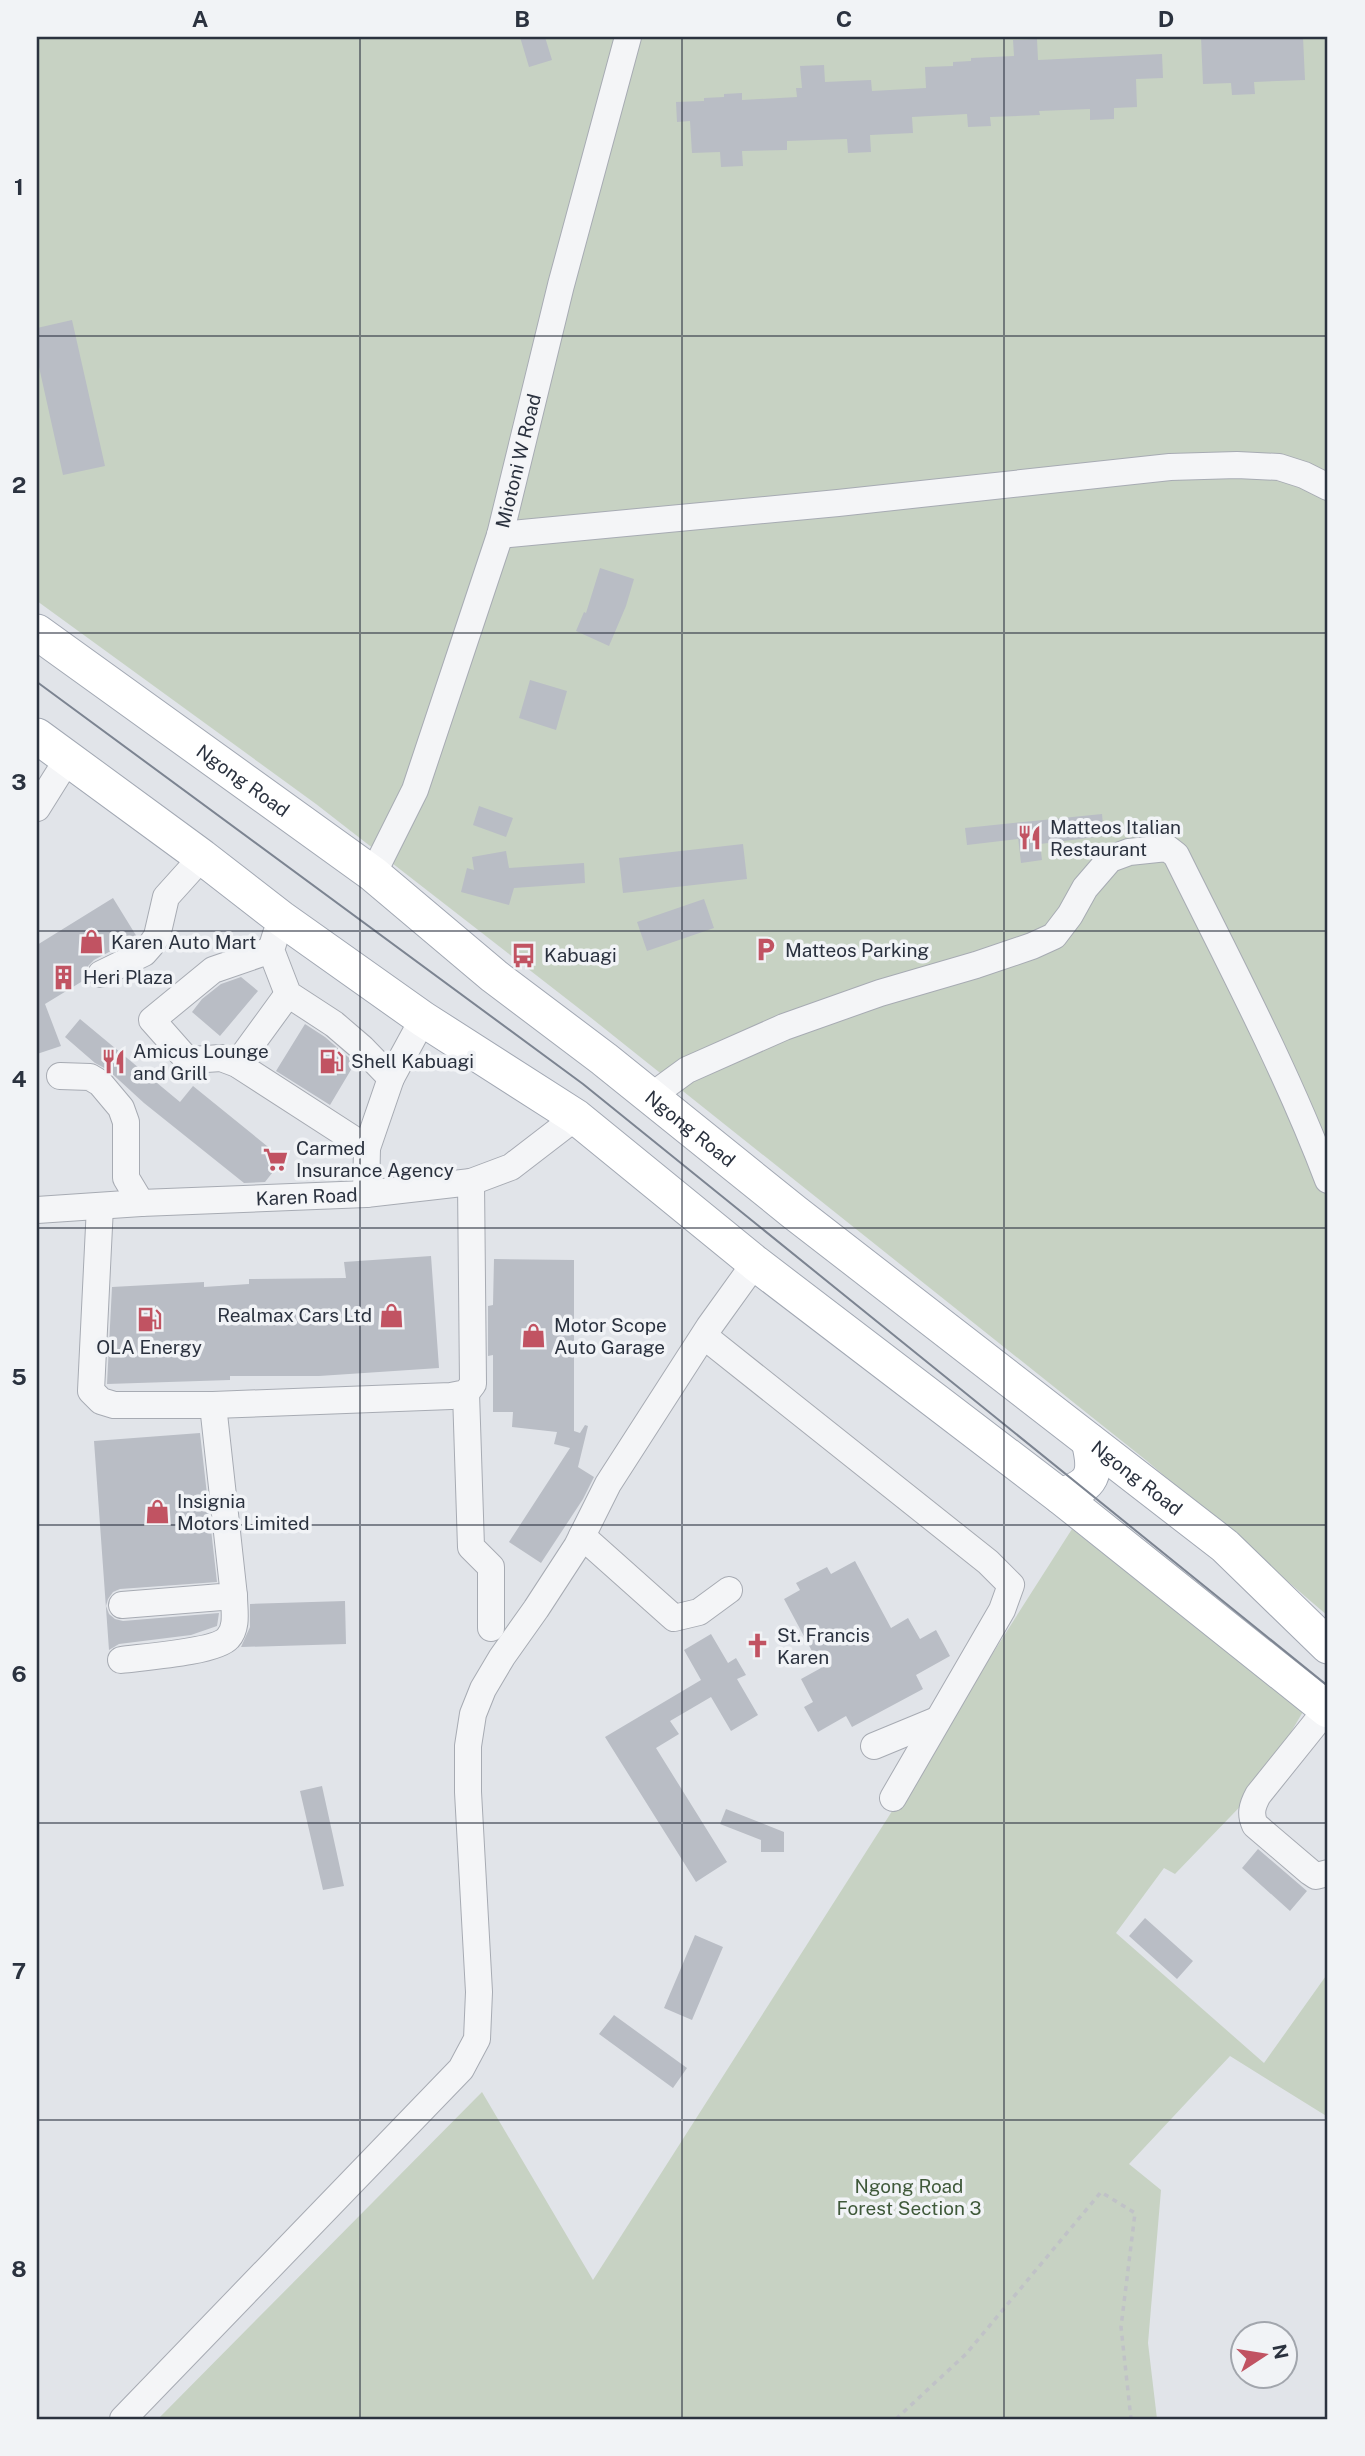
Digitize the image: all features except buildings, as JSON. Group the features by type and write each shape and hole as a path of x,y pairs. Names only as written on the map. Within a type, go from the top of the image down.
{"main road":[{"name":"Ngong Road","path":"37,632 373,874 494,976 604,1059 794,1212 1225,1546 1328,1646"},
{"path":"37,736 202,857 276,935 423,1019 576,1117 755,1263 1060,1496 1328,1710"},
{"path":"1060,1496 1079,1490 1090,1477 1095,1463 1089,1440"}],"street":[{"name":"Miotoni W Road","path":"373,874 415,790 500,534 561,285 628,37"},
{"path":"500,534 838,503 1170,467 1279,467 1328,487"},
{"path":"37,808 67,760"},
{"path":"650,1097 687,1070 784,1027 880,993 976,965 1054,936 1063,926 1085,888 1110,859 1129,852 1167,848 1176,855 1259,1023 1310,1131 1328,1180"},
{"path":"101,974 144,953 152,945 157,936 166,897 202,857"},
{"path":"367,1148 237,1064 214,1057 191,1060 175,1049 152,1020 213,970 276,935 288,994 334,1024 391,1078"},
{"path":"237,1064 288,994"},
{"path":"366,1194 367,1148 391,1078 423,1019"},
{"path":"60,1076 90,1077 100,1083 121,1108 126,1122 126,1178 141,1203"},
{"name":"Karen Road","path":"37,1210 366,1194 471,1182 511,1167 576,1117"},
{"path":"471,1182 473,1384 466,1393 471,1547 491,1567 491,1628"},
{"path":"100,1206 92,1391 101,1401 114,1405 213,1405 452,1396 466,1393"},
{"path":"123,2419 461,2069 477,2039 479,1992 468,1792 468,1746 473,1714 483,1689 582,1536 608,1484 755,1263"},
{"path":"704,1336 988,1562 1011,1585 1002,1610 893,1798"},
{"path":"121,1660 222,1644 228,1638 234,1623 234,1596 213,1405"},
{"path":"582,1536 674,1618 699,1612 729,1590"},
{"path":"122,1605 234,1596"},
{"path":"1328,1710 1258,1796 1253,1805 1252,1817 1255,1825 1310,1872 1316,1876 1328,1873"},
{"path":"874,1746 937,1720"}],"path":[{"path":"895,2419 966,2354 1101,2192 1135,2213 1121,2327 1130,2419"}],"green space":[{"path":"37,37 1328,37 1328,1616 1147,1461 590,1017 316,804 37,601"},
{"name":"Ngong Road Forest Section 3","path":"1072,1529 1304,1710 1258,1788 1175,1874 1164,1868 1116,1933 1264,2063 1328,1973 1328,2117 1230,2056 1129,2164 1161,2190 1148,2343 1157,2419 158,2419 482,2092 593,2280"}],"tram line":[{"path":"37,682 583,1084 1328,1686"}],"place":[{"name":"Matteos Italian Restaurant","path":"1030,838"},
{"name":"Karen Auto Mart","path":"91,942"},
{"name":"Matteos Parking","path":"765,950"},
{"name":"Kabuagi","path":"524,955"},
{"name":"Heri Plaza","path":"63,977"},
{"name":"Shell Kabuagi","path":"331,1061"},
{"name":"Amicus Lounge and Grill","path":"113,1062"},
{"name":"Carmed Insurance Agency","path":"276,1159"},
{"name":"Realmax Cars Ltd","path":"392,1315"},
{"name":"OLA Energy","path":"149,1319"},
{"name":"Motor Scope Auto Garage","path":"534,1336"},
{"name":"Insignia Motors Limited","path":"157,1512"},
{"name":"St. Francis Karen","path":"757,1646"}]}
